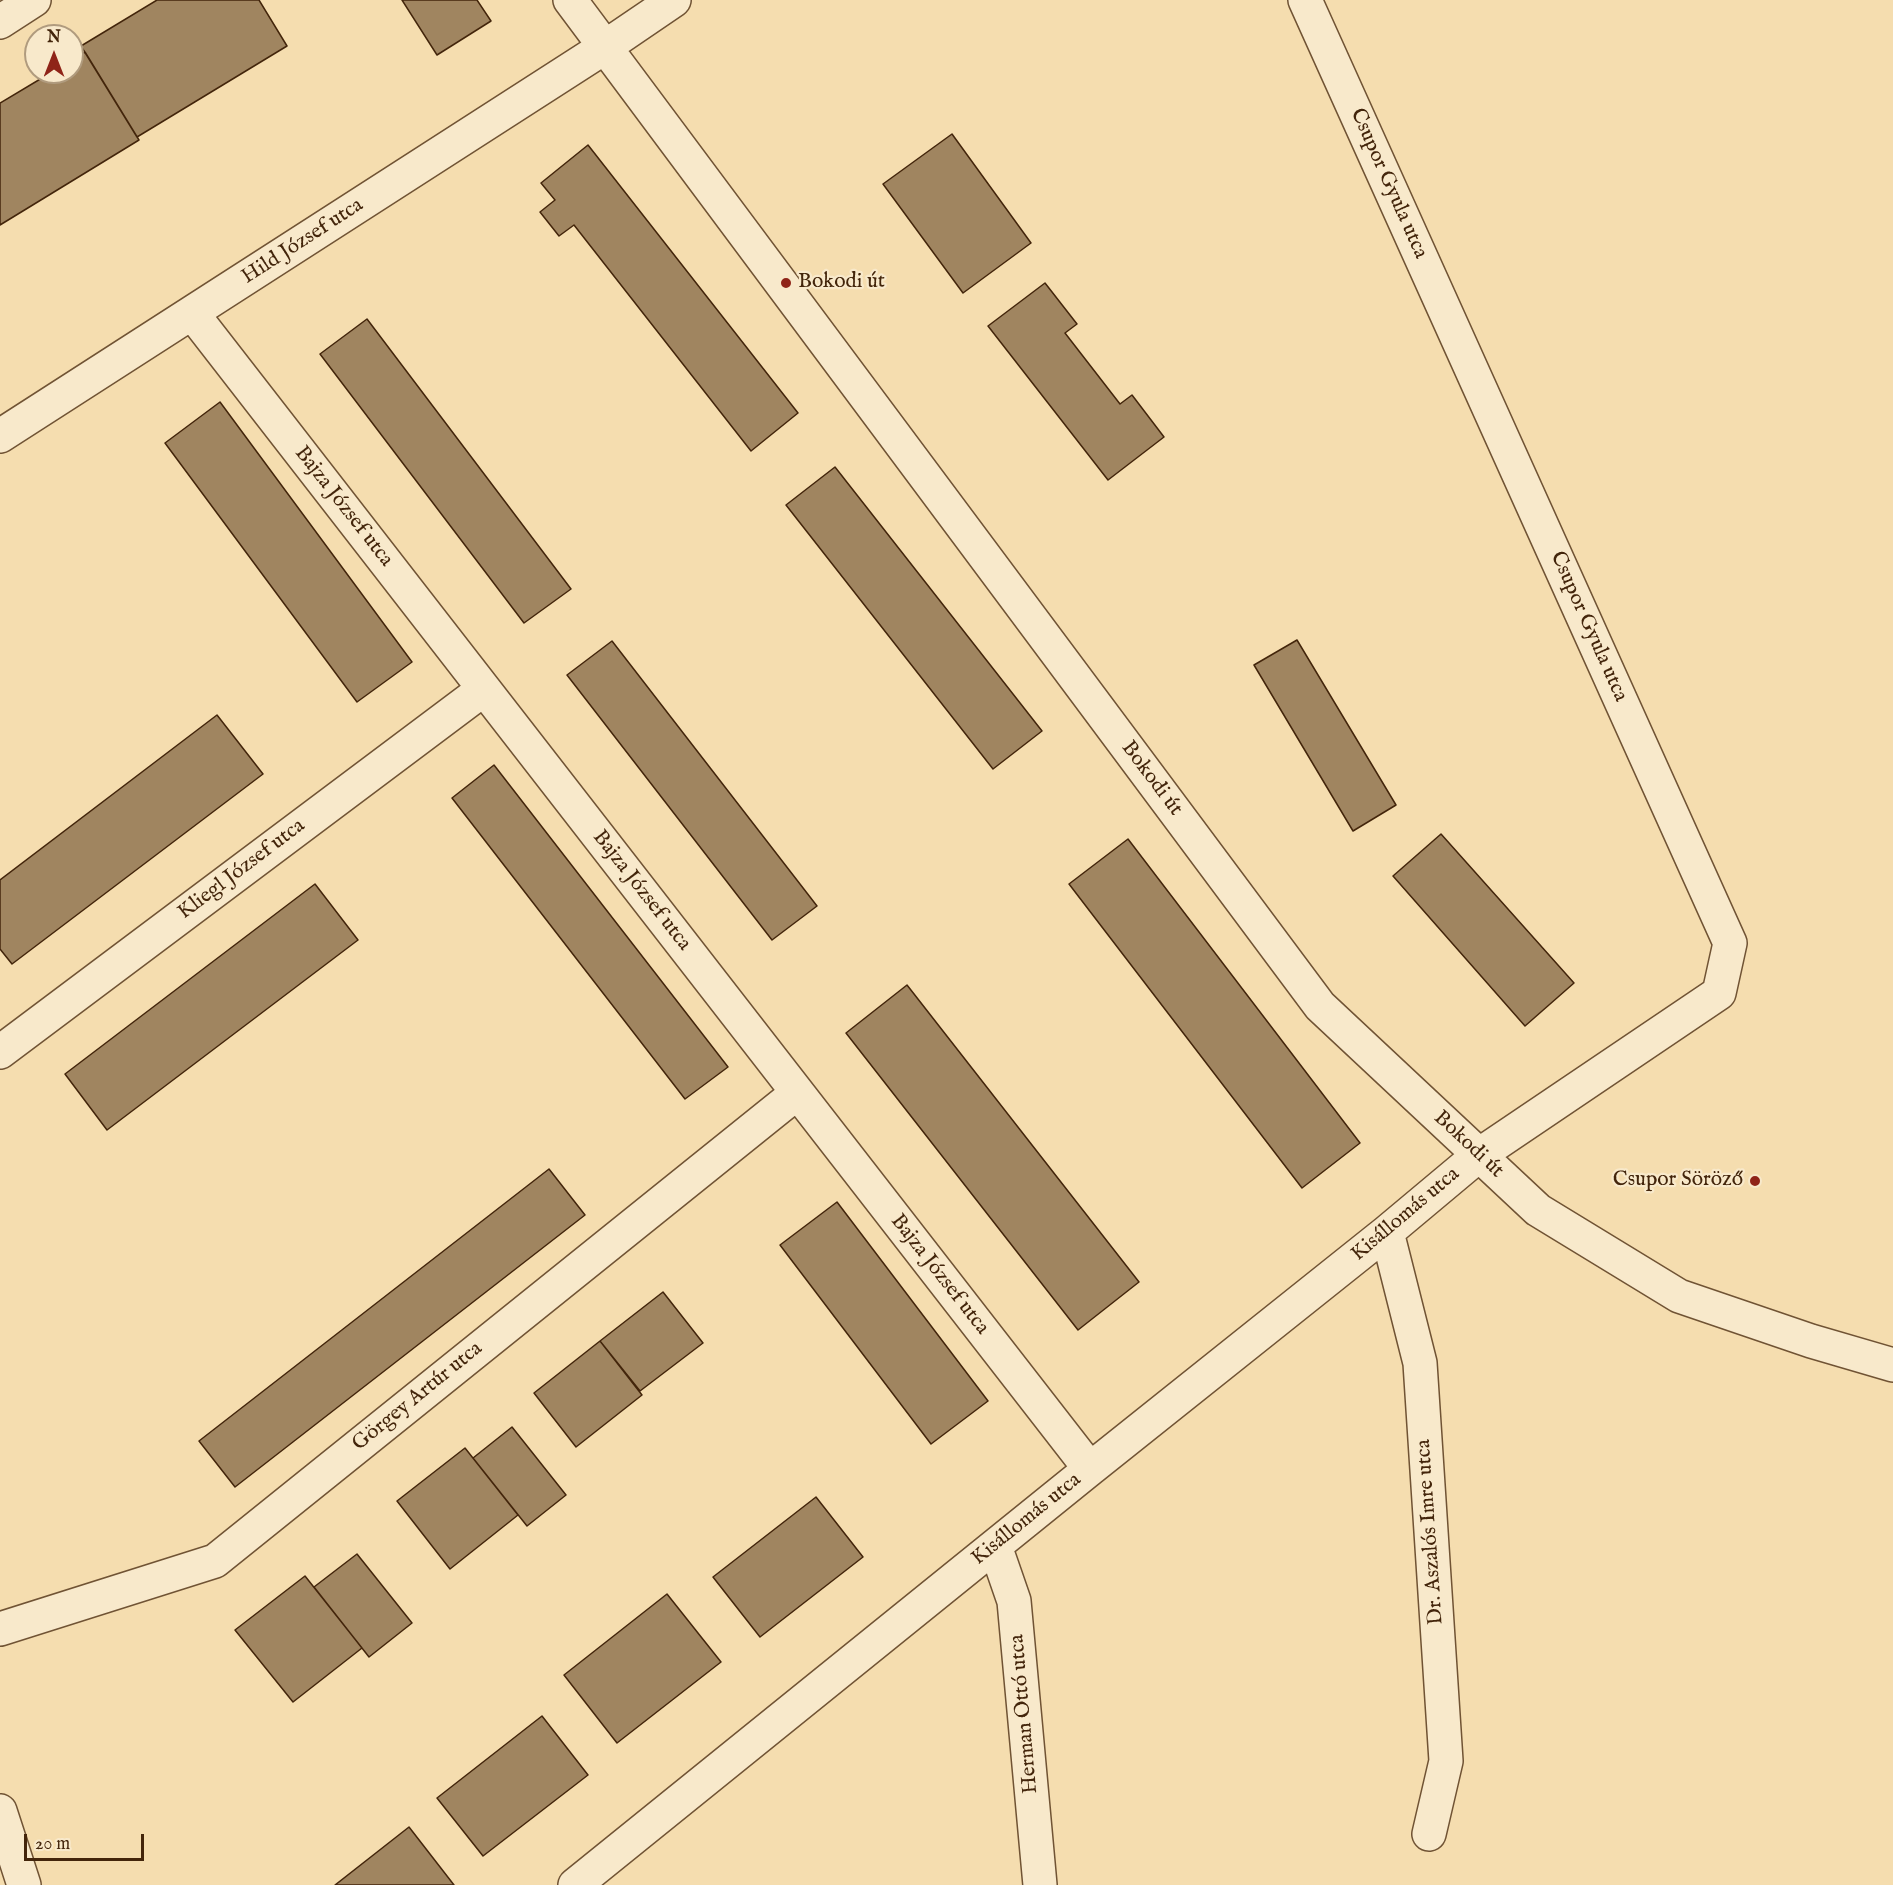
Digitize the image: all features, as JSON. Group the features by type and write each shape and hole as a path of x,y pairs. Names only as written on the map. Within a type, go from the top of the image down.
{"street":[{"path":"0,22 34,0"},
{"name":"Bokodi út","path":"570,0 1320,1006 1538,1210 1679,1296 1811,1341 1893,1365"},
{"name":"Hild József utca","path":"0,436 605,47 674,0"},
{"name":"Csupor Gyula utca","path":"1305,0 1730,943 1719,993 1479,1155"},
{"name":"Bajza József utca","path":"192,313 1090,1469"},
{"name":"Kliegl József utca","path":"0,1052 484,689"},
{"name":"Görgey Artúr utca","path":"0,1629 215,1561 797,1093"},
{"name":"Kisállomás utca","path":"583,1882 1090,1469 1387,1232 1479,1155"},
{"name":"Dr. Aszalós Imre utca","path":"1387,1232 1420,1363 1446,1761 1429,1834"},
{"name":"Herman Ottó utca","path":"995,1546 1014,1601 1040,1885"},
{"path":"0,1811 24,1885"}],"building":[{"path":"157,0 259,0 287,46 137,137 84,51 84,44"},
{"path":"402,0 477,0 491,21 437,55"},
{"path":"84,53 139,140 0,225 0,103 32,84 84,84"},
{"path":"952,134 1031,243 963,293 883,184"},
{"path":"588,145 798,413 751,451 574,225 559,236 540,212 555,200 541,183"},
{"path":"1045,283 1077,324 1065,333 1120,404 1132,395 1164,437 1108,480 988,326"},
{"path":"367,319 571,589 524,623 320,354"},
{"path":"220,402 412,662 357,702 165,443"},
{"path":"835,467 1042,731 993,769 786,505"},
{"path":"1297,640 1396,805 1353,831 1254,665"},
{"path":"612,641 817,906 772,940 567,675"},
{"path":"217,715 263,774 12,964 0,949 0,880"},
{"path":"494,765 728,1067 685,1099 452,798"},
{"path":"1441,834 1574,983 1525,1026 1393,876"},
{"path":"1128,839 1360,1143 1302,1188 1069,884"},
{"path":"315,884 358,940 107,1130 65,1074"},
{"path":"907,985 1139,1282 1078,1330 846,1033"},
{"path":"549,1169 585,1215 235,1487 199,1441"},
{"path":"837,1202 988,1401 931,1444 780,1245"},
{"path":"663,1292 703,1343 640,1391 600,1341"},
{"path":"600,1341 642,1395 576,1447 534,1393"},
{"path":"512,1427 566,1495 527,1526 473,1458"},
{"path":"465,1448 518,1515 450,1569 397,1501"},
{"path":"816,1497 863,1557 760,1637 713,1577"},
{"path":"357,1554 412,1623 369,1657 314,1587"},
{"path":"305,1576 362,1648 293,1702 235,1630"},
{"path":"667,1594 721,1662 617,1743 564,1675"},
{"path":"542,1716 588,1775 483,1856 437,1798"},
{"path":"409,1827 454,1885 335,1885"}],"place":[{"name":"Bokodi út","path":"786,283"},
{"name":"Csupor Söröző","path":"1755,1181"}]}
